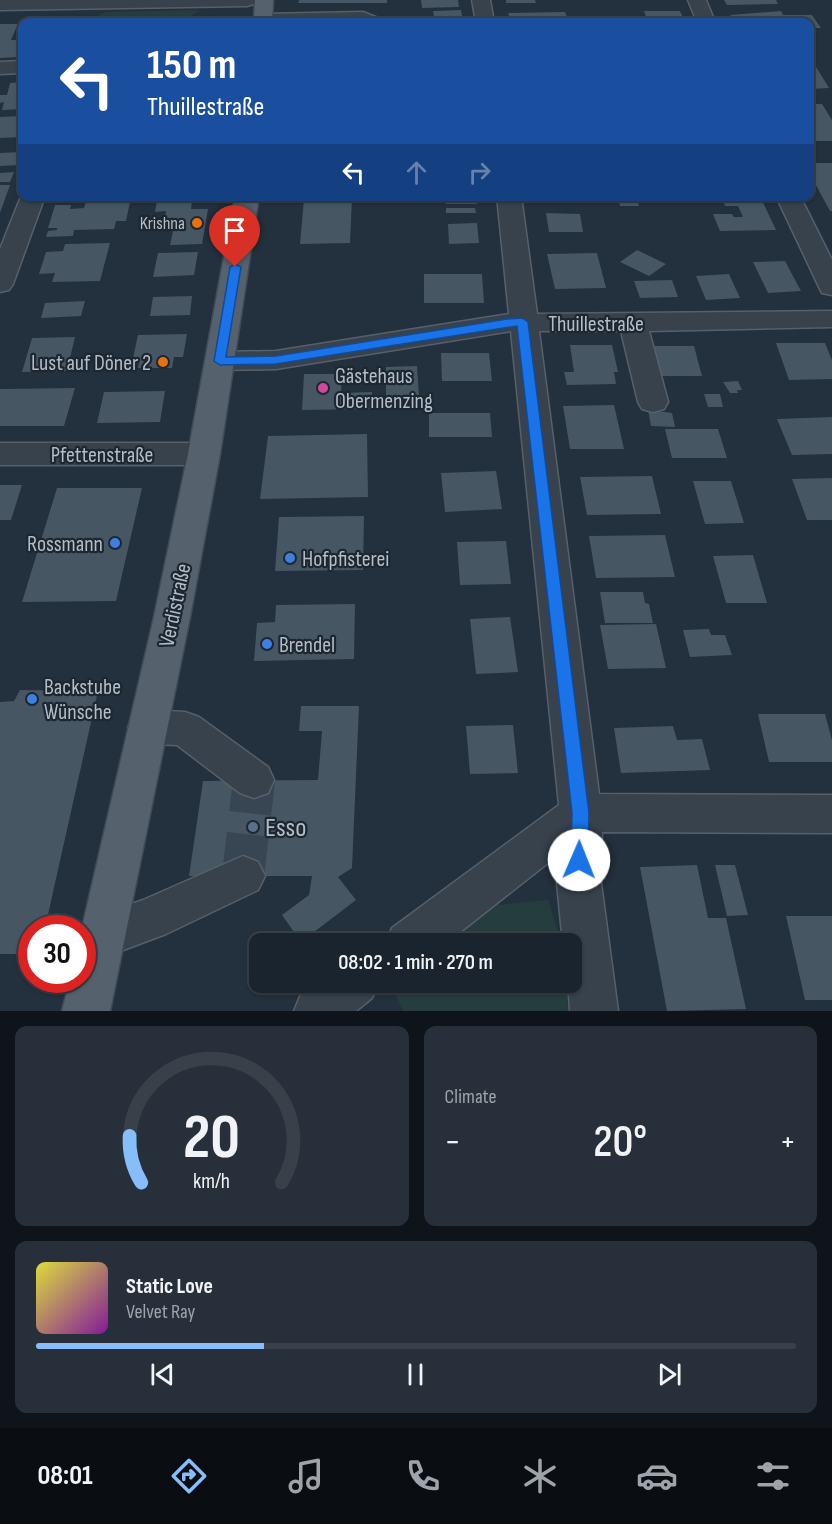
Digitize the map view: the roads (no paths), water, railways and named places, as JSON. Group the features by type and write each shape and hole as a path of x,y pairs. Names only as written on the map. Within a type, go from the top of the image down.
{"main road":[{"path":"263,18 264,0"},
{"name":"Verdistraße","path":"86,1011 204,454 245,201"}],"street":[{"path":"0,4 248,0"},
{"path":"481,0 484,18"},
{"path":"697,0 704,18"},
{"path":"81,18 87,2"},
{"path":"0,68 18,67"},
{"path":"0,284 31,201"},
{"path":"510,201 581,813 579,883 594,1011"},
{"path":"792,201 821,243 832,287"},
{"name":"Thuillestraße","path":"220,361 276,360 507,322 633,324 832,320"},
{"path":"633,324 653,402"},
{"name":"Pfettenstraße","path":"0,454 204,454"},
{"path":"148,727 185,729 254,780"},
{"path":"423,933 581,813 832,814"},
{"path":"102,936 150,919 243,876"},
{"path":"318,1011 342,993"}],"tunnel":[{"path":"243,876 254,780"}],"place":[{"name":"Krishna","path":"197,223"},
{"name":"Lust auf Döner 2","path":"163,362"},
{"name":"Gästehaus Obermenzing","path":"323,388"},
{"name":"Rossmann","path":"115,543"},
{"name":"Hofpfisterei","path":"290,558"},
{"name":"Brendel","path":"267,644"},
{"name":"Backstube Wünsche","path":"32,699"},
{"name":"Esso","path":"253,827"}]}
